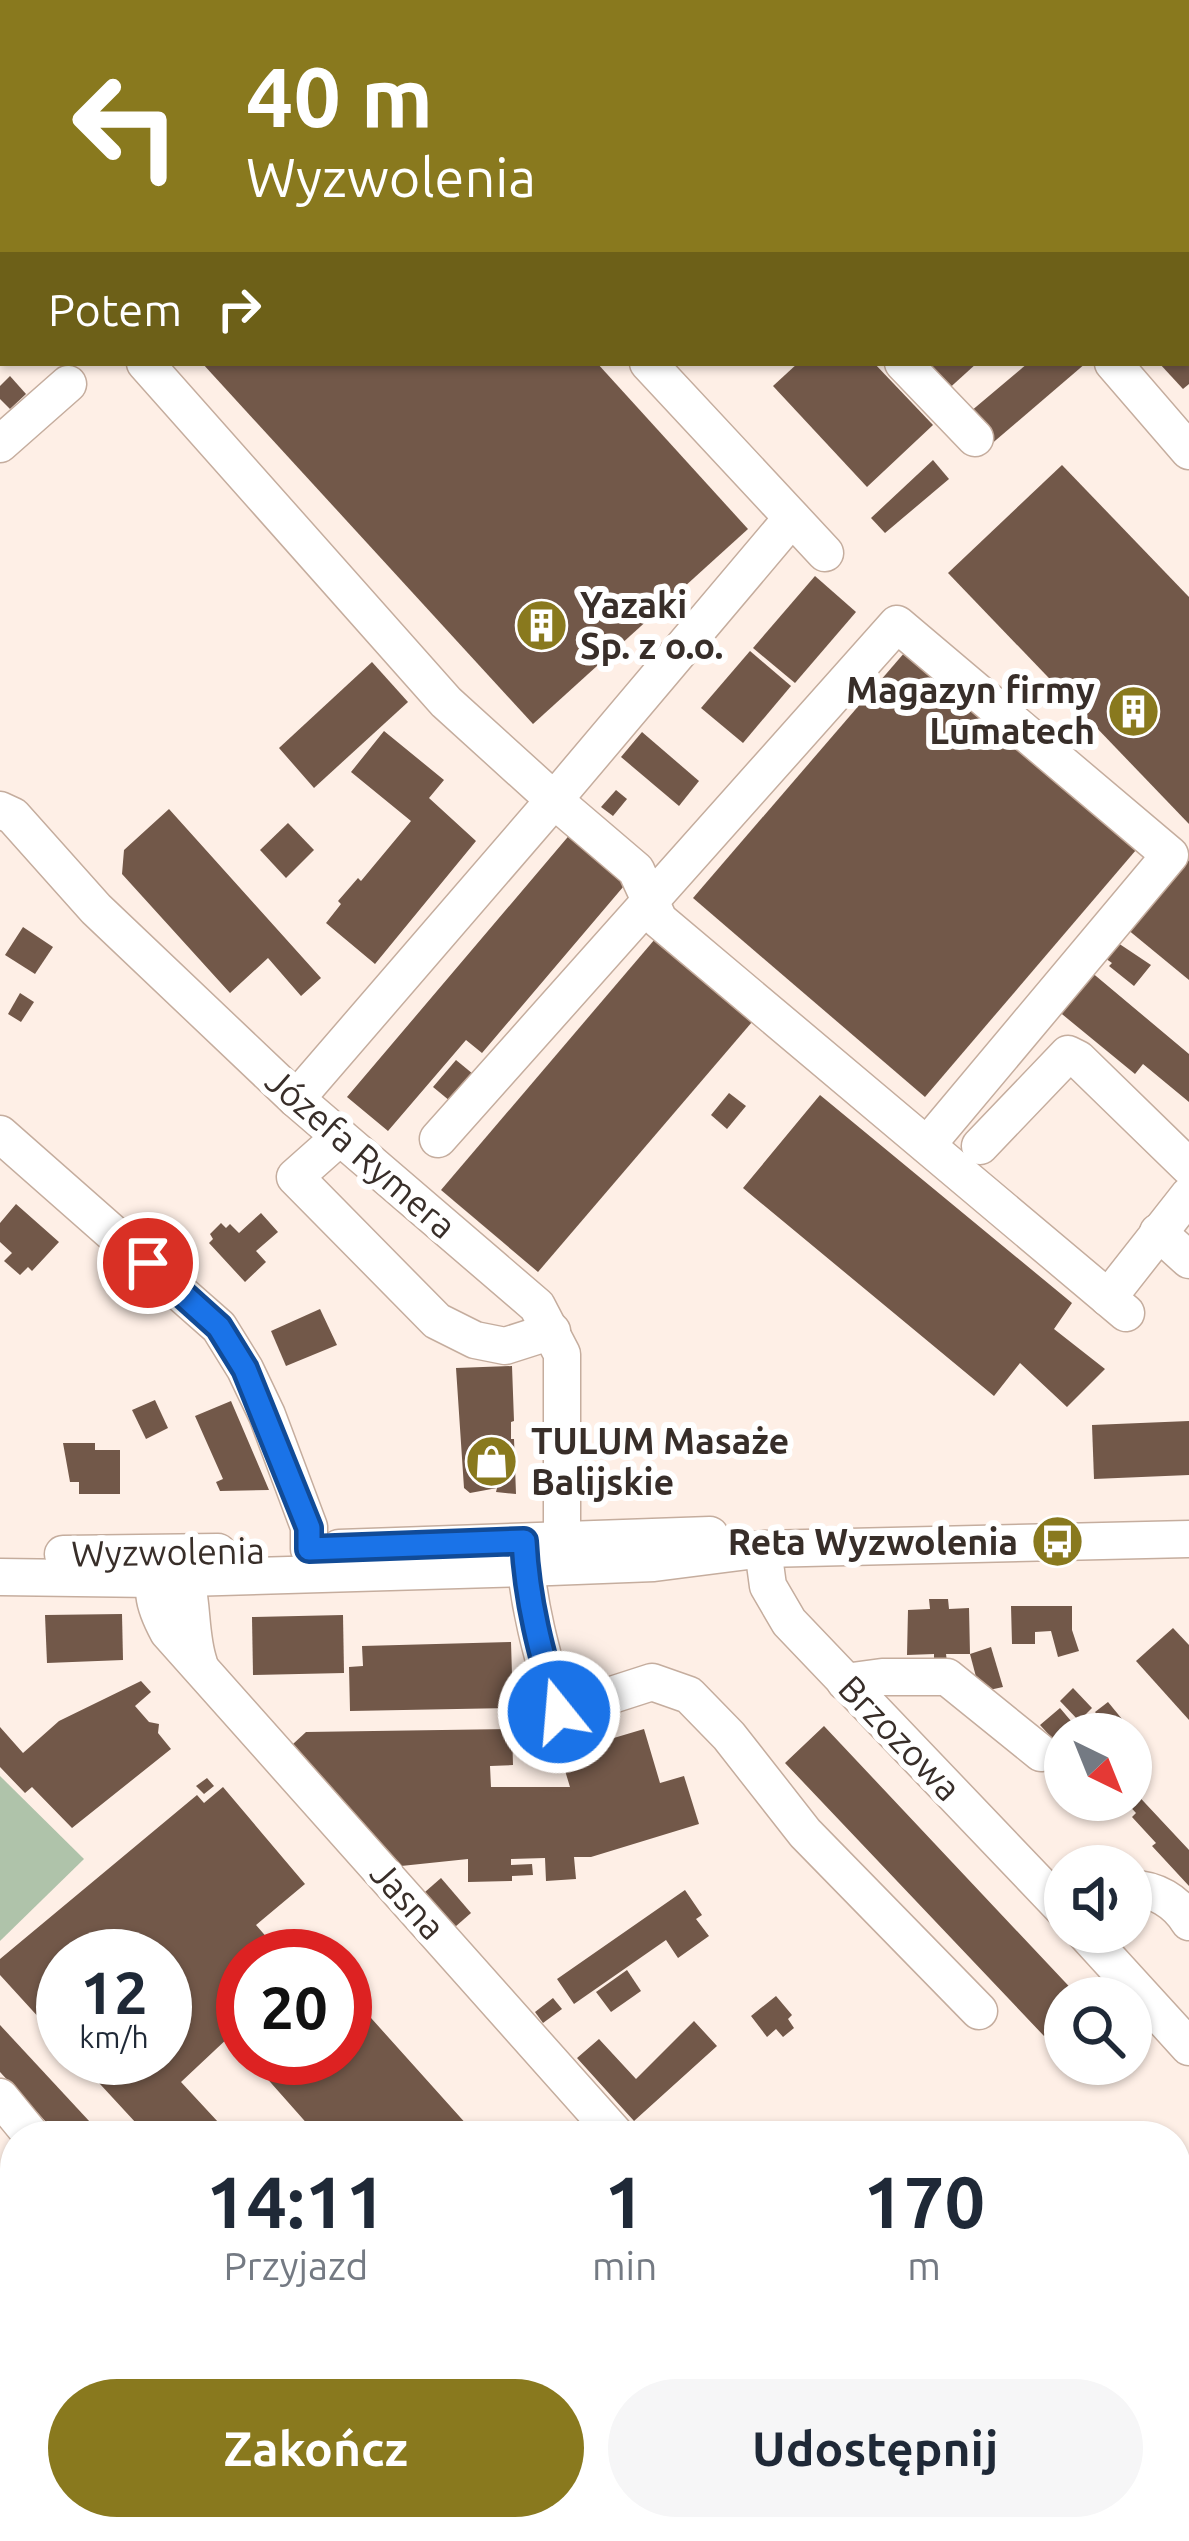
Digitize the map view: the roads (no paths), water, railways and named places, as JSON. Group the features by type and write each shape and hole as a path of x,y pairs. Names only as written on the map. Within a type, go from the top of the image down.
{"street":[{"path":"149,366 446,702 636,870 659,920 1117,1305 1158,1232 1189,1195"},
{"path":"651,366 825,553"},
{"path":"906,366 975,438"},
{"path":"1117,366 1189,451"},
{"path":"0,444 68,384"},
{"path":"296,1100 792,518"},
{"path":"438,1139 897,624 1170,855 927,1145"},
{"name":"Józefa Rymera","path":"0,810 13,816 96,909 296,1100 537,1306 562,1354 562,1553"},
{"path":"980,1146 1068,1054 1189,1167"},
{"path":"0,1134 219,1327 267,1415 309,1528 309,1549"},
{"path":"340,1137 295,1177 436,1321 475,1340 505,1346 552,1331"},
{"path":"1158,1232 1189,1260"},
{"name":"Wyzwolenia","path":"0,1577 562,1553 740,1534 763,1549 1189,1539"},
{"name":"Wyzwolenia","path":"0,1556 171,1570 309,1549 525,1554"},
{"name":"Brzozowa","path":"763,1549 768,1586 788,1622 1044,1882"},
{"path":"525,1554 536,1636 559,1712 652,1682 689,1695 729,1736 805,1833 979,2011"},
{"name":"Jasna","path":"171,1570 199,1663 604,2121"},
{"path":"845,1682 946,1677 1041,1753"},
{"path":"1152,1892 1180,1906 1189,1922"},
{"path":"1103,1953 1189,2047"},
{"path":"0,2097 20,2121"}],"place":[{"name":"Yazaki Sp. z o.o.","path":"541,626"},
{"name":"Magazyn firmy Lumatech","path":"1134,711"},
{"name":"TULUM Masaże Balijskie","path":"492,1462"},
{"name":"Reta Wyzwolenia","path":"1057,1542"}]}
